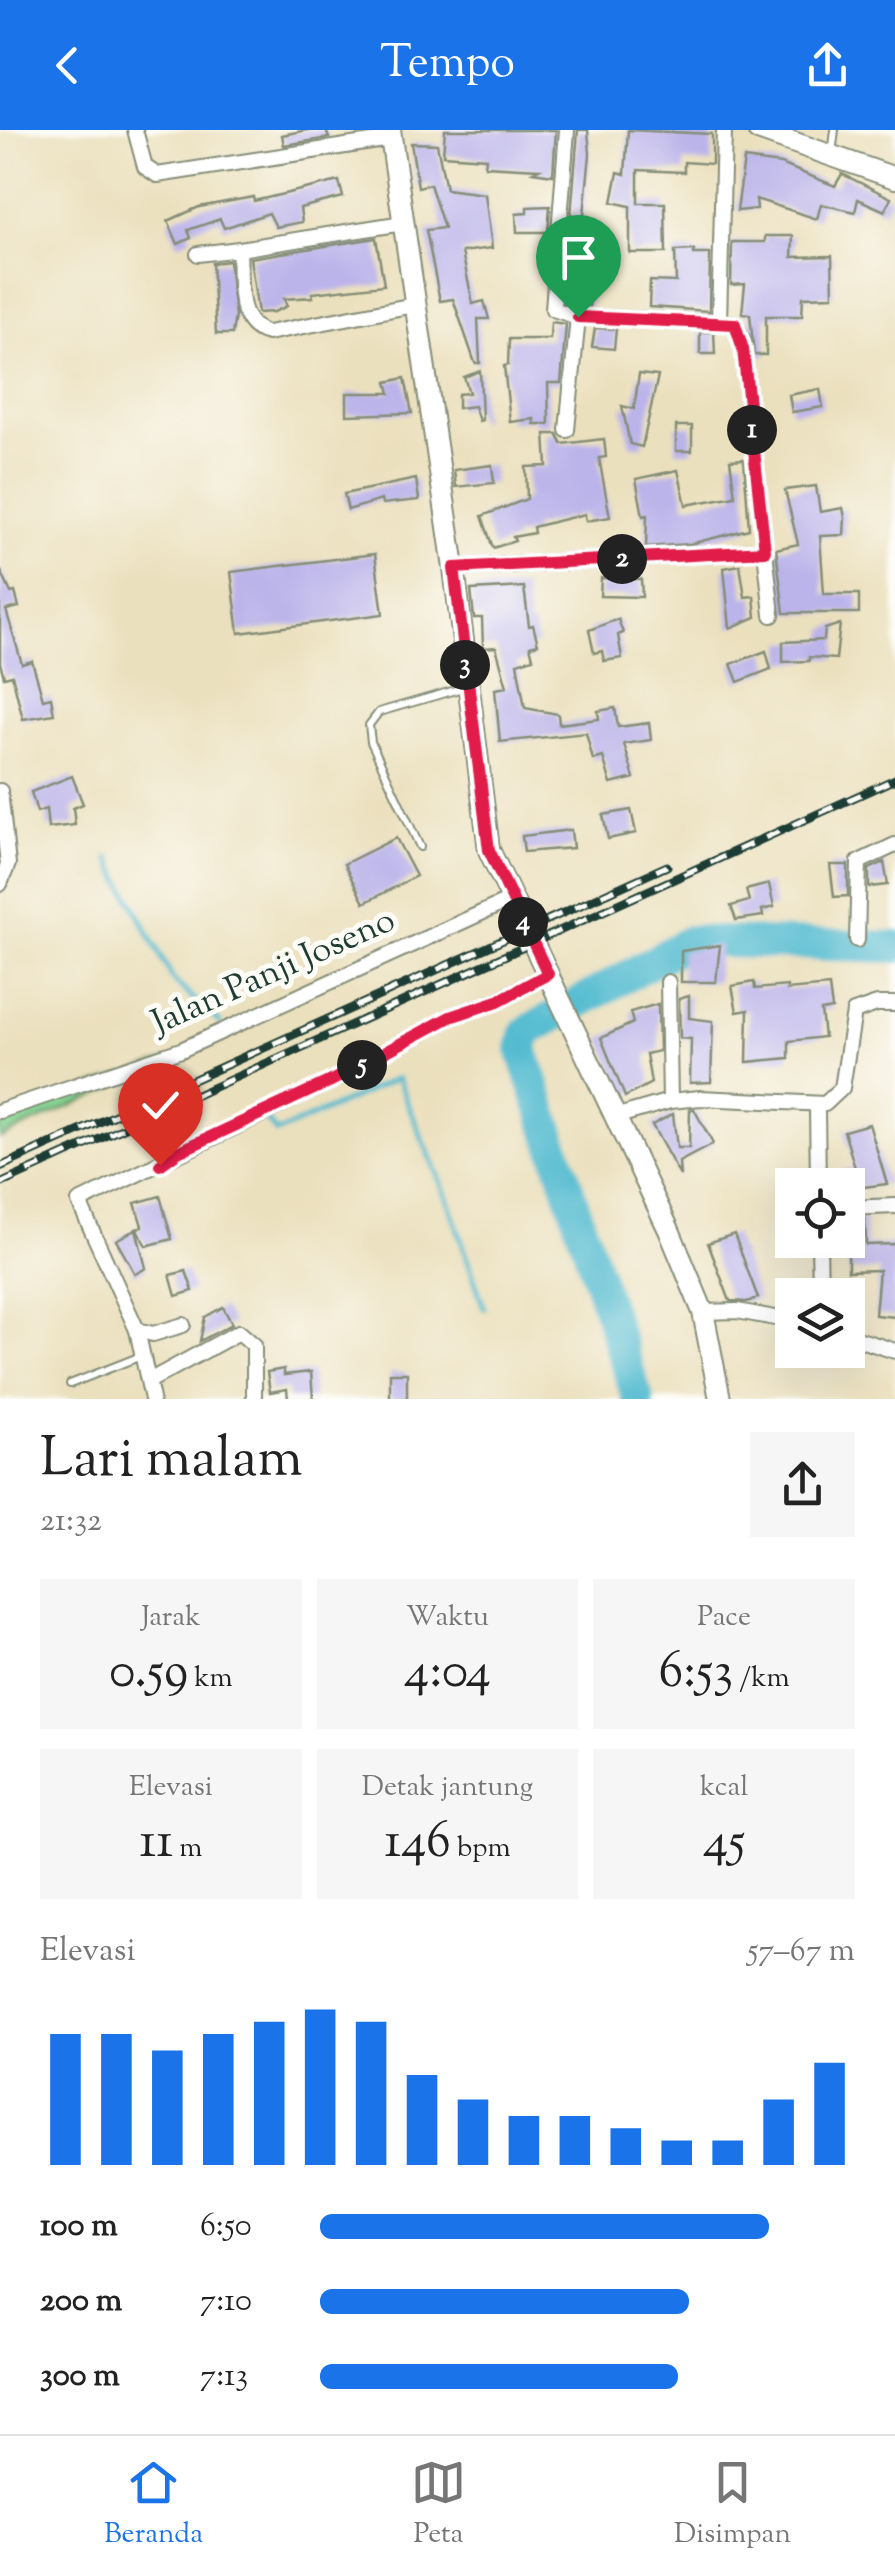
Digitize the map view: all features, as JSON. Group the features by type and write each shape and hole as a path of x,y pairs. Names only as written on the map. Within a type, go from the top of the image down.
{"main road":[{"path":"758,130 895,178"},
{"path":"391,134 454,568 489,850 618,1116 703,1312 720,1399"}],"street":[{"path":"136,130 145,167 157,175 391,134"},
{"path":"567,130 552,305 556,311 578,317 735,324 742,339 772,615"},
{"path":"719,322 724,130"},
{"path":"198,254 403,222"},
{"path":"239,249 244,310 247,321 258,330 268,332 414,305"},
{"path":"567,430 578,317"},
{"path":"454,568 765,551"},
{"path":"0,791 8,864 0,884"},
{"path":"857,940 859,862 895,845"},
{"name":"Jalan Panji Joseno","path":"0,1111 181,1050 512,900"},
{"path":"152,1399 136,1330 79,1202 333,1080 450,1017 552,982"},
{"path":"668,982 670,1101"},
{"path":"618,1116 670,1101 742,1097 818,1107 834,1099 842,1088 854,1012 876,1004 895,1004"},
{"path":"818,1107 818,1168"},
{"path":"865,1207 895,1206"},
{"path":"703,1312 737,1311 775,1317"},
{"path":"136,1330 153,1334 182,1325"},
{"path":"149,1382 239,1332 254,1345 254,1399"},
{"path":"865,1341 895,1350"}],"lane":[{"path":"832,154 835,130"},
{"path":"420,847 371,742 370,725 379,712 468,687"},
{"path":"70,1384 142,1356"}],"green space":[{"path":"191,1052 0,1138 0,1116"}],"building":[{"path":"326,130 329,138 284,145 282,135"},
{"path":"445,130 556,130 553,175 533,172 539,169 485,166 486,158 443,155"},
{"path":"578,130 588,130 590,154 579,265 593,267 589,307 564,301"},
{"path":"628,130 712,134 712,164 684,162 684,172 638,170 638,203 665,203 666,253 630,253 630,206 612,202 618,172 625,174"},
{"path":"411,143 437,144 446,189 485,194 492,248 462,252 473,304 484,301 489,319 478,319 480,363 475,363 453,299 440,301 426,230 444,228 430,184 418,187"},
{"path":"744,159 781,164 835,186 842,174 891,198 885,211 858,199 855,212 821,204 817,219 756,199 757,209 737,211"},
{"path":"339,181 343,197 300,208 302,222 276,227 269,213 224,228 220,219 188,230 191,238 178,244 168,221 199,207 253,197 254,201"},
{"path":"550,206 548,232 517,232 516,214 527,213 527,207"},
{"path":"765,236 793,236 792,257 832,256 833,296 803,297 802,316 766,316 766,355 754,355 750,314 742,313 745,284 731,285 732,242 765,242"},
{"path":"376,238 384,285 284,299 287,306 258,313 250,258"},
{"path":"694,250 694,254 710,254 709,311 649,307 650,281 676,282 675,251"},
{"path":"229,261 235,316 232,334 216,334 212,263"},
{"path":"551,322 566,324 561,383 548,383 549,424 534,424 534,419 510,422 504,366 508,365 509,339 550,339"},
{"path":"595,328 616,329 614,349 592,347"},
{"path":"700,332 714,332 715,354 700,354"},
{"path":"480,371 479,421 474,406 458,408 458,394 469,393 464,377"},
{"path":"639,374 658,376 642,447 630,444 622,406 634,409"},
{"path":"405,378 412,413 347,415 347,393 390,393 387,382"},
{"path":"820,389 823,407 792,412 789,395"},
{"path":"676,426 692,426 692,451 676,451"},
{"path":"545,434 557,434 562,444 604,439 606,457 599,458 610,517 586,521 585,514 533,527 534,533 513,537 515,541 493,548 482,516 527,499 526,467 547,466"},
{"path":"744,459 749,529 690,544 646,547 647,515 643,516 636,479 678,470 686,505 735,496 730,460"},
{"path":"492,465 494,483 456,487 454,470"},
{"path":"416,479 419,500 382,504 381,500 348,510 344,494"},
{"path":"816,486 820,512 843,508 845,518 844,535 820,536 824,594 859,594 859,613 784,613 776,549 798,544 785,490"},
{"path":"375,554 383,614 239,633 231,572"},
{"path":"740,565 745,597 754,596 756,617 730,628 724,568"},
{"path":"0,569 11,593 15,592 19,607 6,610 22,664 32,661 43,699 51,697 54,714 23,719 12,675 4,677 0,663"},
{"path":"601,578 641,579 642,597 600,596"},
{"path":"524,587 529,626 533,625 538,644 530,646 533,658 517,663 525,708 558,714 559,724 599,719 598,711 615,708 618,727 649,723 651,740 624,744 634,778 611,784 603,757 593,760 586,733 500,742 495,689 507,687 496,647 483,648 482,618 474,618 471,590"},
{"path":"618,619 623,633 618,635 622,658 604,661 602,651 594,653 589,630"},
{"path":"840,624 836,659 809,657 809,661 783,662 783,642 824,640 825,629"},
{"path":"766,651 771,669 738,682 731,664"},
{"path":"72,776 83,804 73,808 75,825 48,828 46,809 37,812 31,792"},
{"path":"631,810 636,833 608,839 603,815"},
{"path":"571,830 573,848 524,852 522,836"},
{"path":"396,838 416,876 364,903 344,864"},
{"path":"884,862 888,885 869,887 869,869"},
{"path":"830,865 848,865 848,896 834,897"},
{"path":"769,884 774,907 762,910 763,916 736,920 731,906 749,901 746,890"},
{"path":"720,945 716,982 681,982 681,951"},
{"path":"754,982 755,989 829,986 832,1009 821,1011 824,1037 789,1041 789,1058 747,1062 748,1010 737,1012 732,986"},
{"path":"689,996 689,1018 713,1021 711,1082 690,1083 691,1039 680,1038 679,999"},
{"path":"658,1004 659,1051 646,1054 651,1083 625,1097 601,1038 633,1023 630,1012"},
{"path":"694,1109 713,1144 679,1162 680,1176 652,1125 673,1114 677,1148 689,1148 690,1110"},
{"path":"869,1124 887,1184 865,1187 865,1168 855,1168 844,1131"},
{"path":"160,1196 172,1239 146,1246 137,1229 142,1226 135,1203"},
{"path":"865,1219 866,1245 895,1244 895,1317 875,1315 879,1270 848,1271 848,1258 865,1258"},
{"path":"136,1229 146,1268 135,1274 116,1240"},
{"path":"734,1234 758,1298 747,1302 730,1301 708,1243"},
{"path":"186,1271 193,1291 176,1296 170,1275"},
{"path":"223,1307 232,1324 200,1341 205,1317"},
{"path":"284,1369 284,1375 311,1372 313,1399 288,1399 287,1389 270,1392 267,1372"},
{"path":"390,1373 407,1373 407,1399 390,1399"}],"waterway":[{"path":"109,858 174,981 220,1023"},
{"path":"638,1399 522,1049 526,1032 690,941 895,947"},
{"path":"265,1117 276,1133 397,1078 448,1200 484,1308"}],"railway":[{"path":"0,1184 895,779"},
{"path":"0,1167 667,866"}],"route":[{"path":"160,1165 178,1152 333,1080 450,1017 479,1004 498,1001 548,974 489,850 454,568 765,551 740,330 728,322 578,317"}]}
